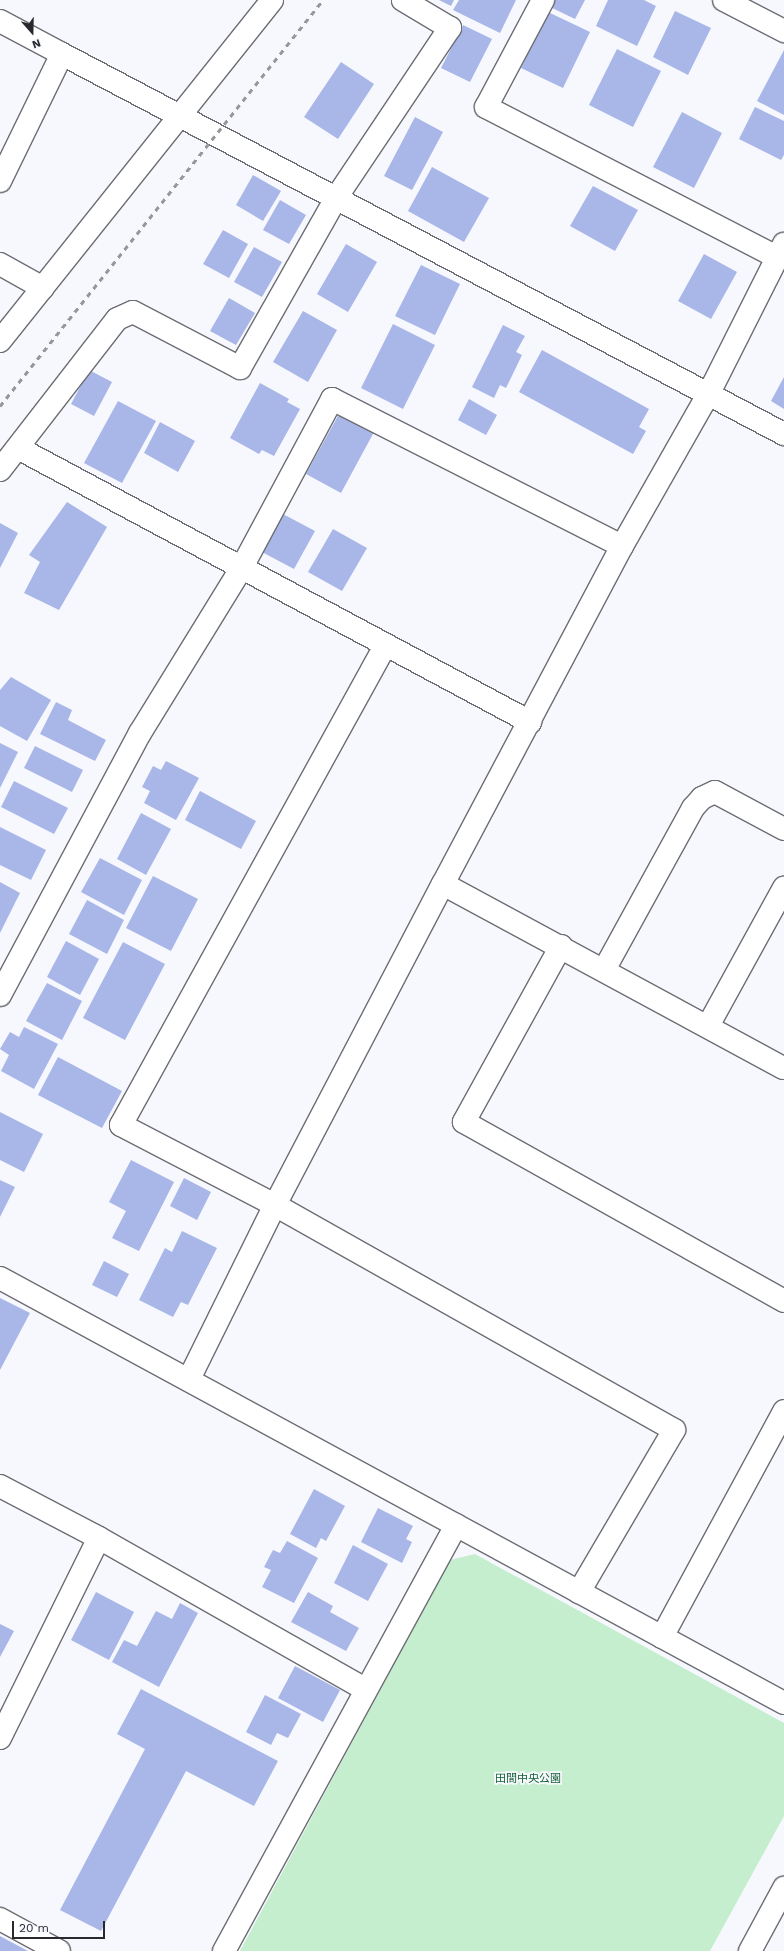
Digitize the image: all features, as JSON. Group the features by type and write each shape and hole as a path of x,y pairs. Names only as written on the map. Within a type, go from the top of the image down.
{"street":[{"path":"0,341 272,0"},
{"path":"0,470 117,319 133,312 240,368 336,198 450,28 404,0"},
{"path":"189,1379 275,1205 443,884 622,546 709,393 780,250 486,107 543,0"},
{"path":"724,0 784,31"},
{"path":"0,21 709,393 784,434"},
{"path":"0,181 62,54"},
{"path":"0,264 43,288"},
{"path":"0,995 140,733 241,569 332,399 622,546"},
{"path":"18,448 241,569 530,722"},
{"path":"385,646 121,1124 275,1205 674,1430 579,1592"},
{"path":"604,970 693,808 702,798 715,792 784,830"},
{"path":"443,884 561,946 784,1068"},
{"path":"708,1026 784,888"},
{"path":"561,946 464,1122 784,1301"},
{"path":"0,1278 189,1379 784,1703"},
{"path":"662,1637 784,1411"},
{"path":"0,1486 99,1538 365,1690"},
{"path":"224,1951 456,1524"},
{"path":"0,1738 8,1704 99,1538"},
{"path":"750,1951 784,1888"},
{"path":"0,1919 59,1951"}],"green space":[{"name":"田間中央公園","path":"475,1554 784,1723 784,1816 710,1951 240,1951 450,1560"}],"building":[{"path":"439,0 454,0 451,6"},
{"path":"459,0 516,0 500,33 453,10"},
{"path":"551,0 585,0 575,19 548,6"},
{"path":"608,0 644,0 656,6 637,46 596,26"},
{"path":"675,11 711,28 688,75 653,57"},
{"path":"548,12 590,32 563,88 521,68"},
{"path":"463,25 492,39 470,82 441,68"},
{"path":"617,49 661,71 633,127 589,105"},
{"path":"784,50 784,115 757,101"},
{"path":"341,62 374,84 338,139 304,117"},
{"path":"755,107 784,121 784,155 781,160 739,139"},
{"path":"682,112 722,133 694,188 653,167"},
{"path":"415,117 443,132 412,190 384,176"},
{"path":"432,167 489,198 464,242 408,211"},
{"path":"253,175 281,191 263,221 236,205"},
{"path":"593,186 638,210 615,251 570,226"},
{"path":"280,200 306,215 289,244 263,230"},
{"path":"223,230 248,244 229,278 203,264"},
{"path":"346,244 377,262 348,312 317,294"},
{"path":"254,247 282,262 262,297 234,282"},
{"path":"704,254 737,272 711,319 678,301"},
{"path":"421,265 460,284 435,335 395,316"},
{"path":"229,298 255,313 236,345 210,331"},
{"path":"303,311 337,330 308,382 273,362"},
{"path":"393,324 435,345 403,409 361,388"},
{"path":"503,325 525,336 516,352 522,355 506,388 500,385 494,398 472,387"},
{"path":"542,350 649,409 639,427 646,431 633,454 519,392"},
{"path":"89,370 112,382 94,416 71,404"},
{"path":"784,377 784,409 771,401"},
{"path":"260,383 289,399 287,402 300,409 274,456 262,450 259,454 230,438"},
{"path":"469,399 497,415 486,435 458,420"},
{"path":"118,401 156,421 122,483 84,463"},
{"path":"339,414 374,432 341,493 306,474"},
{"path":"160,422 195,441 178,472 144,453"},
{"path":"67,502 107,527 59,610 24,593 40,562 29,555"},
{"path":"281,513 315,531 294,569 260,551"},
{"path":"0,523 18,533 0,568"},
{"path":"333,529 367,548 342,591 308,572"},
{"path":"11,677 51,700 27,741 0,726 0,690"},
{"path":"56,702 72,710 68,720 106,740 95,761 40,734"},
{"path":"0,743 18,752 0,788"},
{"path":"35,746 83,770 72,792 24,768"},
{"path":"166,761 199,778 176,820 144,803 150,791 142,787 153,766 161,770"},
{"path":"14,781 68,808 54,834 1,807"},
{"path":"200,791 256,821 241,849 185,820"},
{"path":"141,813 171,829 146,875 117,859"},
{"path":"0,827 46,850 31,880 0,865"},
{"path":"100,858 142,880 124,915 81,892"},
{"path":"153,876 198,899 171,951 126,928"},
{"path":"0,882 20,893 0,933"},
{"path":"87,900 124,920 107,954 69,934"},
{"path":"66,941 99,959 80,995 47,977"},
{"path":"123,942 165,964 125,1040 83,1018"},
{"path":"47,983 82,1001 62,1040 26,1021"},
{"path":"24,1027 58,1044 34,1089 1,1071 9,1055 0,1049 10,1032 19,1037"},
{"path":"58,1057 122,1091 102,1128 38,1095"},
{"path":"0,1112 43,1134 24,1172 0,1160"},
{"path":"131,1160 174,1182 139,1251 112,1238 126,1211 109,1202"},
{"path":"184,1178 211,1192 197,1220 170,1206"},
{"path":"0,1180 15,1187 0,1217"},
{"path":"182,1231 217,1248 188,1305 181,1302 173,1317 139,1300 165,1248 172,1252"},
{"path":"104,1261 129,1274 117,1297 92,1285"},
{"path":"0,1298 30,1313 0,1370"},
{"path":"314,1489 345,1506 326,1541 321,1538 316,1548 290,1534"},
{"path":"378,1508 413,1526 406,1539 412,1542 402,1563 361,1542"},
{"path":"287,1541 318,1558 294,1603 262,1587 271,1570 264,1567 273,1550 280,1553"},
{"path":"353,1545 388,1564 368,1601 334,1583"},
{"path":"96,1592 134,1612 109,1660 71,1640"},
{"path":"308,1592 333,1606 330,1612 359,1628 346,1651 291,1622"},
{"path":"180,1603 198,1613 159,1687 112,1662 124,1640 137,1646 156,1611 172,1619"},
{"path":"0,1624 14,1631 0,1657"},
{"path":"295,1666 340,1690 323,1722 278,1698"},
{"path":"141,1689 278,1761 254,1806 186,1771 101,1931 60,1910 145,1749 117,1734"},
{"path":"265,1695 301,1714 288,1738 277,1733 271,1745 246,1732"},
{"path":"0,1936 28,1951 0,1951"}],"railway":[{"path":"0,406 323,0"}]}
